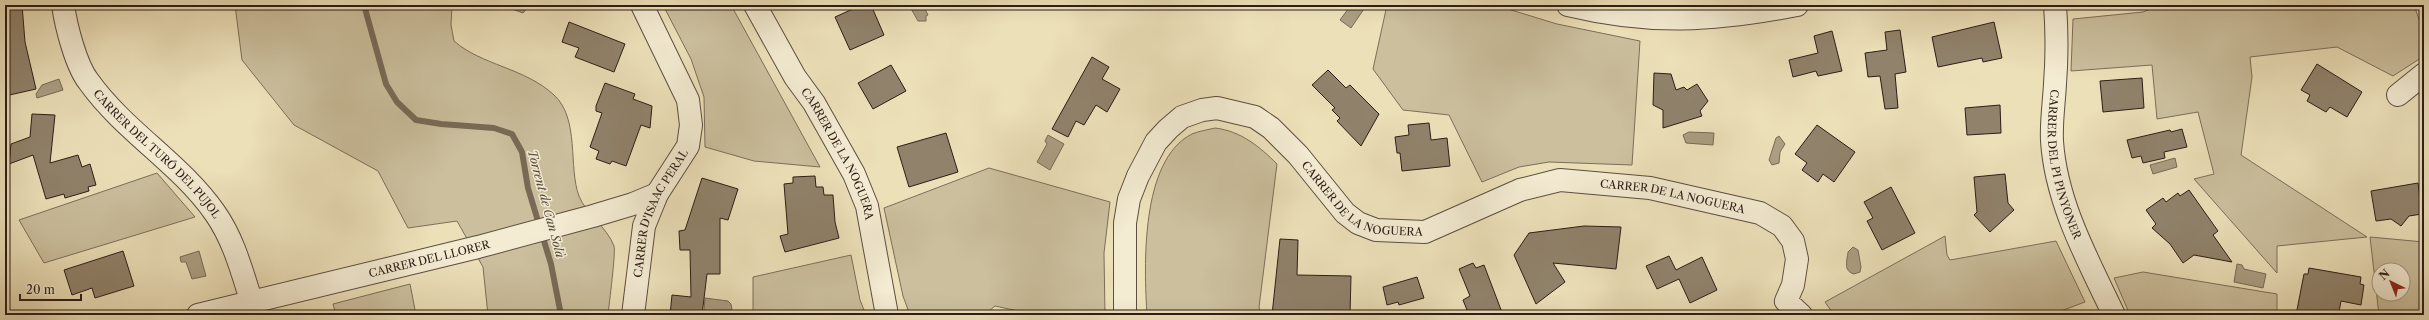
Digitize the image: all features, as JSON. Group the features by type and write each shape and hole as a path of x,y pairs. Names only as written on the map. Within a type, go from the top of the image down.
{"street":[{"name":"CARRER DEL TURÓ DEL PUJOL","path":"63,5 70,38 88,81 114,112 183,176 216,214 235,250 252,303"},
{"name":"CARRER D'ISAAC PERAL","path":"633,315 644,226 657,194 688,146 691,125 688,100 642,5"},
{"name":"CARRER DE LA NOGUERA","path":"754,5 795,77 814,103 854,174 867,206 887,315"},
{"path":"1568,5 1619,16 1665,20 1732,16 1797,5"},
{"name":"CARRER DEL PI PINYONER","path":"2055,5 2055,86 2052,112 2056,172 2079,241 2114,315"},
{"path":"2398,95 2424,74"},
{"name":"CARRER DE LA NOGUERA","path":"1125,315 1125,223 1129,199 1138,176 1156,142 1168,128 1182,117 1202,110 1217,108 1255,117 1271,128 1298,155 1345,213 1358,222 1376,230 1424,232 1520,190 1560,180 1650,188 1760,212 1782,226 1793,241 1797,259 1787,310"},
{"name":"CARRER DEL LLORER","path":"198,315 252,303 593,216 633,204 657,194"}],"shaded area":[{"path":"235,5 452,5 451,25 454,41 477,56 517,72 542,86 554,95 562,105 570,130 574,171 579,196 586,209 607,233 614,246 608,315 488,315 483,267 457,221 408,228 378,171 294,125 242,60"},
{"path":"501,5 526,5 528,7 523,13"},
{"path":"663,5 731,5 820,167 754,161 705,147 704,97 691,59"},
{"path":"909,5 923,5 928,15 926,16 926,21 918,21"},
{"path":"1351,5 1366,6 1351,28 1340,20"},
{"path":"1387,5 1495,5 1557,24 1640,41 1632,165 1549,162 1519,167 1482,182 1449,115 1403,110 1373,69"},
{"path":"2160,5 2414,5 2424,34 2424,56 2393,76 2337,47 2250,57 2252,77 2241,155 2367,237 2277,246 2277,273 2194,179 2214,174 2198,112 2157,119 2152,65 2071,71 2073,19 2143,12"},
{"path":"59,79 63,90 37,98 36,94 42,85"},
{"path":"1215,128 1233,132 1242,136 1257,146 1277,164 1259,307 1261,315 1147,315 1145,270 1146,243 1154,190 1163,166 1175,147 1192,134"},
{"path":"1689,132 1714,133 1713,145 1686,143 1683,135"},
{"path":"1048,135 1064,144 1050,170 1037,162 1047,144 1045,141"},
{"path":"1779,136 1785,144 1780,152 1779,163 1772,165 1769,160 1776,138"},
{"path":"2175,158 2177,167 2153,174 2150,165"},
{"path":"989,168 1110,202 1104,253 1105,315 1037,315 995,306 984,315 910,315 903,296 884,208"},
{"path":"157,173 195,217 44,263 19,220"},
{"path":"1945,236 1947,255 1950,260 2056,241 2085,302 2050,315 1834,315 1825,302"},
{"path":"2370,237 2424,242 2424,315 2379,315 2378,302 2411,302 2411,262 2373,262"},
{"path":"1853,247 1858,250 1861,267 1860,272 1854,274 1848,271 1846,265 1848,252"},
{"path":"199,251 206,276 192,279 186,262 181,262 180,257"},
{"path":"851,255 860,300 866,315 753,315 753,277"},
{"path":"2237,264 2242,265 2244,269 2266,274 2263,288 2234,282"},
{"path":"2143,272 2277,294 2277,315 2130,315 2114,278"},
{"path":"410,284 416,315 336,315 333,304"},
{"path":"705,298 728,301 731,304 732,309 727,312 704,310"}],"building":[{"path":"5,5 22,5 25,42 36,89 5,96"},
{"path":"862,5 871,5 884,35 850,50 835,17"},
{"path":"569,22 625,44 614,72 575,57 579,48 562,42"},
{"path":"1994,22 2002,58 1983,62 1982,58 1938,67 1932,37"},
{"path":"1900,30 1906,72 1895,74 1898,108 1885,109 1880,76 1868,77 1865,53 1887,50 1885,32"},
{"path":"1832,31 1842,71 1818,76 1816,71 1793,77 1789,60 1818,53 1814,36"},
{"path":"1092,57 1109,67 1102,79 1120,89 1107,112 1096,105 1084,125 1076,121 1068,137 1052,129"},
{"path":"2317,64 2362,92 2347,117 2330,107 2326,112 2307,101 2310,95 2301,90"},
{"path":"891,65 906,91 873,109 858,83"},
{"path":"1328,70 1346,88 1350,85 1379,114 1361,146 1337,121 1340,118 1332,110 1335,108 1312,85"},
{"path":"1654,73 1671,74 1676,90 1684,87 1687,90 1697,84 1708,101 1700,111 1702,116 1663,128 1663,110 1653,105"},
{"path":"2142,78 2144,108 2103,112 2100,81"},
{"path":"605,83 635,94 633,99 652,106 650,128 641,125 626,166 612,161 610,164 596,159 599,151 590,147 602,113 596,111 596,106"},
{"path":"2000,105 2001,133 1967,135 1965,108"},
{"path":"32,114 55,115 50,163 78,155 82,167 90,164 96,185 88,187 89,191 65,198 64,194 46,199 33,155 9,164 11,144 30,137"},
{"path":"1429,123 1431,140 1447,138 1450,166 1402,171 1400,153 1397,153 1395,137 1409,135 1408,125"},
{"path":"1817,125 1855,152 1834,182 1823,174 1818,182 1802,170 1807,163 1795,154"},
{"path":"2182,129 2187,147 2164,152 2165,158 2143,163 2141,156 2132,158 2127,140 2170,130 2171,132"},
{"path":"946,133 958,172 909,187 897,147"},
{"path":"2005,174 2008,203 2014,210 1990,232 1974,215 1977,212 1974,177"},
{"path":"815,176 816,187 823,187 824,195 833,195 835,222 839,238 785,252 780,236 788,234 784,184 793,183 793,177"},
{"path":"702,178 738,189 728,220 720,218 720,274 707,274 702,315 670,315 672,295 691,297 690,250 680,250 679,231 685,230"},
{"path":"2418,183 2422,214 2409,216 2401,226 2391,219 2376,221 2371,191"},
{"path":"1891,187 1915,233 1882,250 1867,221 1873,218 1864,202"},
{"path":"2189,190 2218,231 2213,235 2232,262 2194,255 2183,263 2170,244 2152,228 2156,224 2146,210 2163,198 2166,202 2178,193 2180,196"},
{"path":"1584,226 1621,227 1616,269 1553,263 1565,282 1536,304 1514,255 1529,233"},
{"path":"1280,239 1298,240 1297,275 1351,276 1350,315 1272,315"},
{"path":"123,251 134,286 95,298 92,288 72,295 64,270"},
{"path":"1669,256 1676,270 1702,257 1717,290 1690,303 1679,279 1657,289 1646,266"},
{"path":"1473,263 1476,268 1484,265 1503,315 1469,315 1463,300 1470,296 1459,269"},
{"path":"2309,268 2361,277 2360,284 2364,285 2361,305 2341,301 2339,312 2334,311 2333,315 2296,315 2304,274 2308,274"},
{"path":"1417,277 1424,298 1399,305 1398,302 1387,305 1383,287"}],"waterway":[{"name":"Torrent de Can Solà","path":"364,5 386,84 397,102 416,120 441,124 494,128 512,134 522,152 528,188 551,264 561,315"}]}
